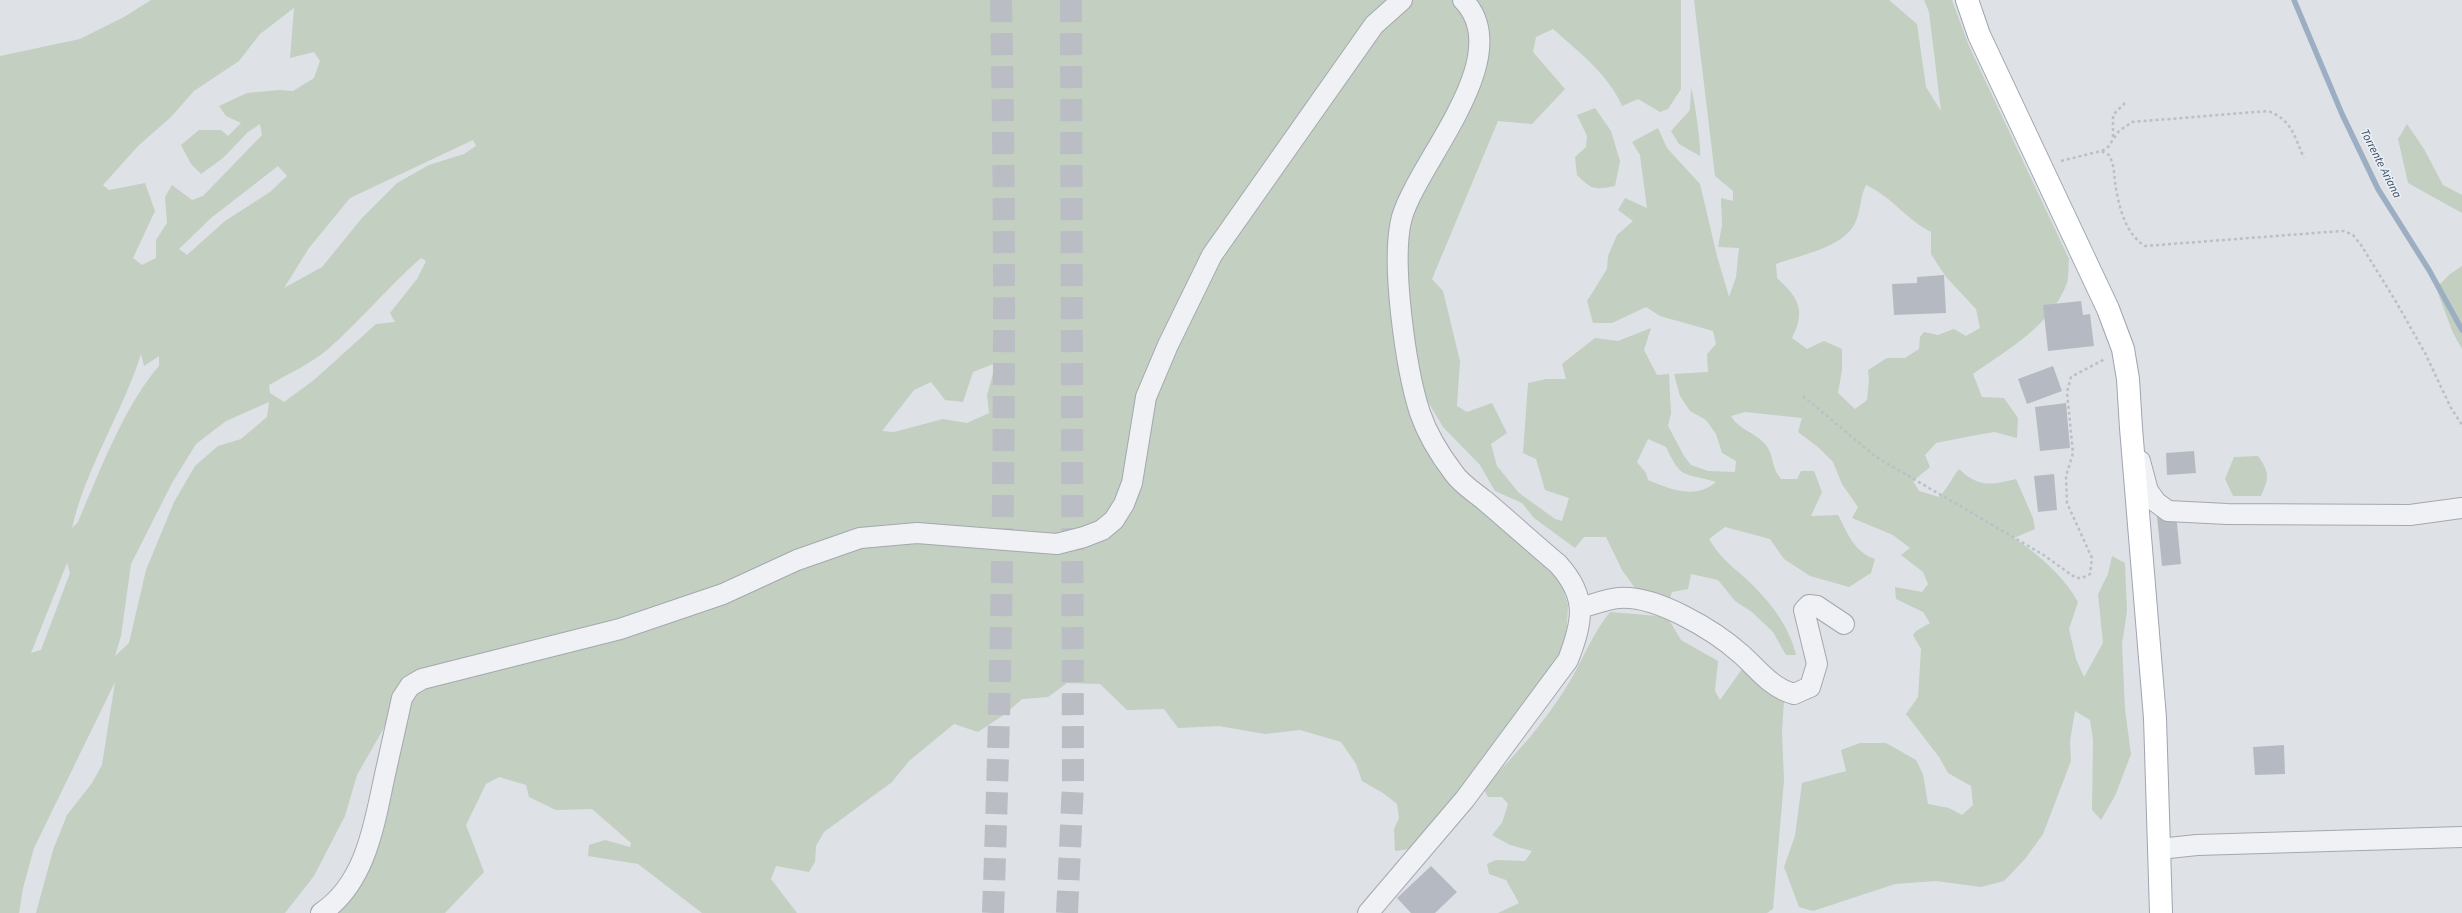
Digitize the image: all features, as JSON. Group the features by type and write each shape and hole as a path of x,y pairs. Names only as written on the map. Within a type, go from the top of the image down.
{"main road":[{"path":"1967,0 1979,35 2108,308 2123,349 2128,379 2130,428 2155,718 2161,913"}],"street":[{"path":"321,913 333,905 360,865 371,838 402,698 410,686 422,679 620,629 723,594 797,560 860,538 917,532 1057,544 1084,537 1102,530 1114,520 1124,504 1132,483 1146,397 1168,345 1212,256 1374,25 1402,0"},
{"path":"1368,913 1465,799 1568,660 1578,634 1580,608 1572,580 1558,564 1454,474 1420,413 1404,336 1397,247 1402,217 1415,189 1471,84 1478,58 1479,32 1471,8 1463,0"},
{"path":"2130,428 2148,491 2156,502 2168,511 2227,514 2410,515 2462,508"},
{"path":"1580,608 1618,598 1636,599 1674,611 1709,629 1741,654 1769,682 1794,694 1810,687 1817,664 1804,610 1809,605 1817,606 1844,624"},
{"path":"2159,849 2190,846 2462,837"},
{"path":"2160,885 2175,858 2190,846"}],"path":[{"path":"2113,138 2113,115 2125,103"},
{"path":"2066,160 2101,151 2108,147 2113,138 2132,122 2268,111 2280,116 2290,125 2304,158"},
{"path":"2101,151 2109,155 2112,159 2118,200 2130,232 2138,242 2145,246 2328,232 2344,232 2352,236 2361,245 2395,300 2425,353 2451,408 2462,425"},
{"path":"1803,396 1876,457 2042,554 2076,578 2082,578 2090,574 2092,558 2067,503 2066,476 2073,453 2067,392 2071,378 2123,349"}],"green space":[{"path":"151,0 1681,0 1681,89 1668,109 1660,112 1638,99 1622,106 1609,84 1601,74 1583,55 1553,29 1536,37 1533,52 1565,89 1532,124 1498,121 1432,279 1443,291 1460,361 1457,406 1467,412 1492,403 1507,433 1491,444 1497,466 1519,493 1555,519 1562,521 1569,498 1545,490 1536,459 1523,453 1528,383 1546,379 1566,379 1562,364 1595,338 1618,341 1651,328 1644,350 1657,375 1669,374 1671,413 1668,426 1684,456 1691,465 1708,471 1735,472 1736,461 1722,453 1716,434 1706,420 1690,411 1680,396 1674,374 1708,372 1707,354 1716,344 1713,331 1660,316 1646,307 1612,323 1593,323 1587,301 1607,269 1608,256 1617,235 1633,221 1618,210 1625,198 1647,208 1640,155 1632,142 1658,128 1667,148 1700,184 1717,256 1729,297 1736,277 1739,248 1718,247 1722,225 1721,198 1733,201 1733,191 1715,176 1694,0 1889,0 1917,24 1926,87 1941,111 1929,12 1924,0 1952,0 1969,46 2069,259 2068,277 2067,283 2060,298 2039,324 2014,346 1973,374 1982,397 2004,398 2018,418 2017,438 1994,432 1936,443 1925,455 1930,467 1913,481 1919,491 1939,497 1959,469 1966,475 1979,482 1999,483 2016,479 2033,518 2035,529 2014,538 2033,552 2058,575 2078,602 2069,629 2076,659 2084,677 2103,643 2098,594 2108,574 2112,556 2125,563 2127,611 2122,644 2125,709 2131,754 2115,796 2101,820 2092,810 2093,740 2090,720 2075,711 2070,741 2071,761 2043,834 2025,859 2004,881 1981,887 1936,881 1895,884 1813,911 1799,907 1784,867 1795,836 1802,783 1846,771 1841,750 1860,743 1886,743 1916,760 1923,774 1928,804 1949,808 1962,815 1973,805 1971,786 1948,773 1939,757 1906,714 1918,697 1921,649 1913,635 1916,631 1930,623 1923,612 1896,599 1895,587 1922,592 1928,584 1923,572 1901,555 1910,548 1893,535 1852,518 1858,507 1842,484 1833,462 1818,447 1798,432 1802,418 1745,412 1731,416 1738,425 1757,437 1766,445 1781,479 1797,479 1801,471 1814,471 1822,492 1811,516 1838,515 1852,542 1862,552 1875,559 1871,573 1849,587 1810,576 1784,559 1770,539 1725,527 1709,539 1729,564 1753,585 1783,622 1793,644 1796,655 1786,655 1773,632 1752,612 1735,601 1718,580 1691,574 1688,589 1672,592 1670,598 1661,604 1635,588 1622,570 1606,537 1584,537 1575,548 1534,518 1522,503 1495,491 1480,465 1443,427 1427,400 1415,352 1426,440 1536,551 1560,579 1568,605 1566,643 1549,677 1476,775 1410,849 1395,851 1394,829 1399,818 1397,804 1383,793 1362,781 1356,764 1341,742 1300,730 1265,734 1219,726 1178,728 1164,709 1127,710 1100,684 1067,683 1048,697 1022,699 1005,714 978,732 954,724 909,761 892,782 824,832 816,846 815,862 809,872 776,866 771,879 797,913 702,913 638,864 588,856 589,845 605,840 630,847 631,843 592,809 556,810 529,797 526,785 499,777 486,784 466,825 484,872 445,913 331,913 348,899 394,737 385,726 357,775 345,816 314,876 285,913 36,913 53,850 67,815 92,783 102,765 115,682 34,848 23,888 19,913 0,913 0,56 80,39 124,17","holes":["294,8 290,58 314,52 320,61 314,78 293,91 279,90 247,93 219,106 226,116 241,123 228,136 221,130 199,130 181,145 191,164 201,174 223,158 248,132 260,124 262,135 203,196 192,200 172,185 165,197 167,223 156,240 156,258 142,265 133,258 155,211 145,183 109,190 103,185 138,146 171,117 194,91 239,61 260,34","473,140 476,146 464,154 429,165 397,183 362,218 322,267 284,288 309,248 350,198","278,166 287,176 270,192 225,221 187,255 179,249 211,218","1866,185 1883,195 1914,221 1931,232 1931,254 1946,277 1976,309 1980,328 1966,336 1954,329 1938,335 1924,332 1920,337 1919,349 1905,358 1887,358 1868,370 1869,381 1867,400 1855,409 1838,393 1842,370 1842,349 1824,341 1807,349 1792,338 1799,320 1798,305 1791,292 1777,278 1776,264 1821,249 1833,244 1843,237 1851,230 1856,221","421,258 426,261 417,279 390,313 395,322 376,324 314,380 284,402 270,393 269,385 327,350","141,354 144,366 159,356 159,366 135,400 124,420 103,462 78,522 72,528 78,505 86,484 124,398","996,363 987,395 989,413 967,423 943,419 894,432 882,431 914,390 931,382 945,400 963,402 973,372","269,402 267,417 241,439 218,446 195,466 174,502 146,570 129,643 115,656 121,636 131,564 172,483 196,444 226,421","1648,439 1666,447 1671,458 1685,474 1716,482 1700,491 1682,491 1665,487 1648,480 1646,473 1637,462","67,563 70,573 41,650 31,653"]},
{"path":"1691,88 1700,144 1700,156 1679,144 1671,131 1690,110"},
{"path":"1595,108 1611,131 1620,161 1615,186 1594,188 1586,184 1577,175 1575,157 1586,147 1587,136 1577,115"},
{"path":"2407,124 2424,149 2443,185 2462,195 2462,213 2408,183 2398,139"},
{"path":"2462,266 2462,349 2453,333 2436,288 2450,274"},
{"path":"2258,456 2265,467 2267,476 2266,485 2261,496 2233,496 2225,479 2234,457"},
{"path":"1610,612 1657,616 1669,620 1681,640 1718,661 1715,691 1720,700 1742,669 1784,701 1782,732 1784,780 1773,909 1767,913 1498,913 1519,903 1506,880 1489,874 1487,864 1496,860 1525,861 1532,851 1510,845 1492,835 1502,823 1508,804 1502,797 1488,797 1483,788 1541,724 1570,681 1589,645"}],"building":[{"path":"1944,275 1946,313 1894,315 1892,284 1917,283 1917,277"},
{"path":"2081,301 2083,315 2090,314 2094,346 2048,351 2043,305"},
{"path":"2053,366 2062,391 2027,404 2018,379"},
{"path":"2066,403 2070,448 2040,451 2035,407"},
{"path":"2194,451 2196,473 2167,475 2166,453"},
{"path":"2054,474 2057,510 2038,512 2034,476"},
{"path":"2176,514 2181,564 2162,566 2157,516"},
{"path":"2284,745 2285,774 2255,775 2253,747"},
{"path":"1431,866 1457,892 1435,913 1411,913 1397,898"}],"waterway":[{"name":"Torrente Ariana","path":"2294,0 2342,114 2378,189 2429,270 2462,330"}],"tunnel":[{"path":"993,913 1002,571 1004,228 1001,0"},
{"path":"1067,913 1073,783 1071,0"}]}
